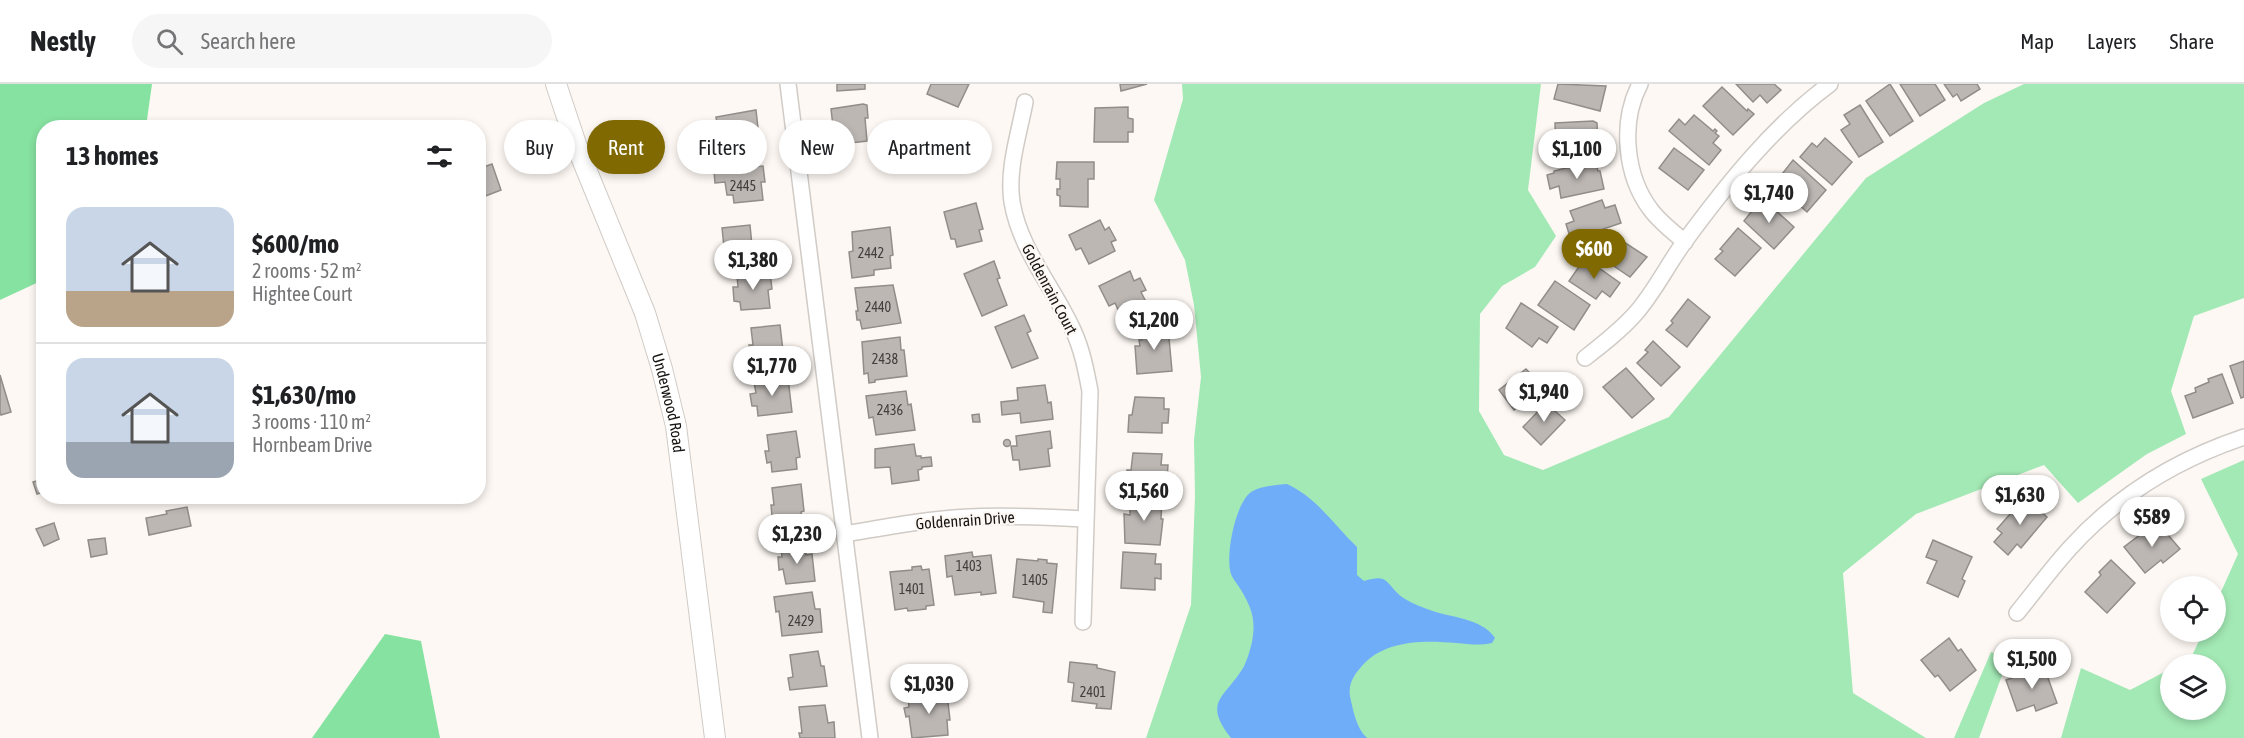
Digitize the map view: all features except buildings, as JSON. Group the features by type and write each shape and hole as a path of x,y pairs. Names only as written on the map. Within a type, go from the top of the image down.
{"street":[{"name":"Underwood Road","path":"556,84 577,147 645,314 676,426 715,738"},
{"path":"788,84 870,738"},
{"path":"1640,84 1631,109 1628,130 1629,157 1633,177 1651,209 1663,224 1685,242"},
{"path":"1585,358 1611,338 1637,312 1685,242 1751,158 1790,119 1830,84"},
{"name":"Goldenrain Court","path":"1025,102 1010,175 1012,201 1018,227 1030,255 1074,331 1083,357 1090,391 1083,622"},
{"path":"2017,613 2070,547 2122,500 2160,474 2194,456 2244,437"},
{"name":"Goldenrain Drive","path":"845,534 916,522 968,517 1021,516 1085,519"}],"green space":[{"path":"0,84 152,84 147,120 36,120 36,283 0,300"},
{"path":"1182,84 1541,84 1528,190 1556,236 1535,267 1502,286 1480,314 1479,411 1504,455 1543,470 1669,417 1866,178 1984,103 2024,84 2244,84 2244,298 2194,316 2171,391 2186,434 2147,454 2078,503 2044,465 1916,514 1843,573 1853,693 1926,738 1146,738 1191,605 1195,496 1194,440 1201,377 1194,305 1185,260 1154,200 1183,99"},
{"path":"2244,460 2244,738 2061,738 2081,668 2130,690 2160,674 2160,720 2226,720 2226,654 2193,654 2198,642 2226,642 2226,581 2238,554 2201,479"},
{"path":"385,634 421,641 440,738 312,738"},
{"path":"1991,652 2008,659 1979,738 1954,738"}],"water":[{"path":"1287,484 1316,504 1357,547 1357,575 1364,581 1383,579 1408,601 1436,612 1473,622 1489,631 1495,638 1492,643 1483,644 1418,642 1405,644 1381,651 1370,658 1354,677 1350,692 1352,707 1360,729 1367,738 1231,738 1218,716 1219,700 1244,665 1253,634 1250,609 1229,566 1230,543 1236,518 1245,498 1251,492 1264,487"}]}
